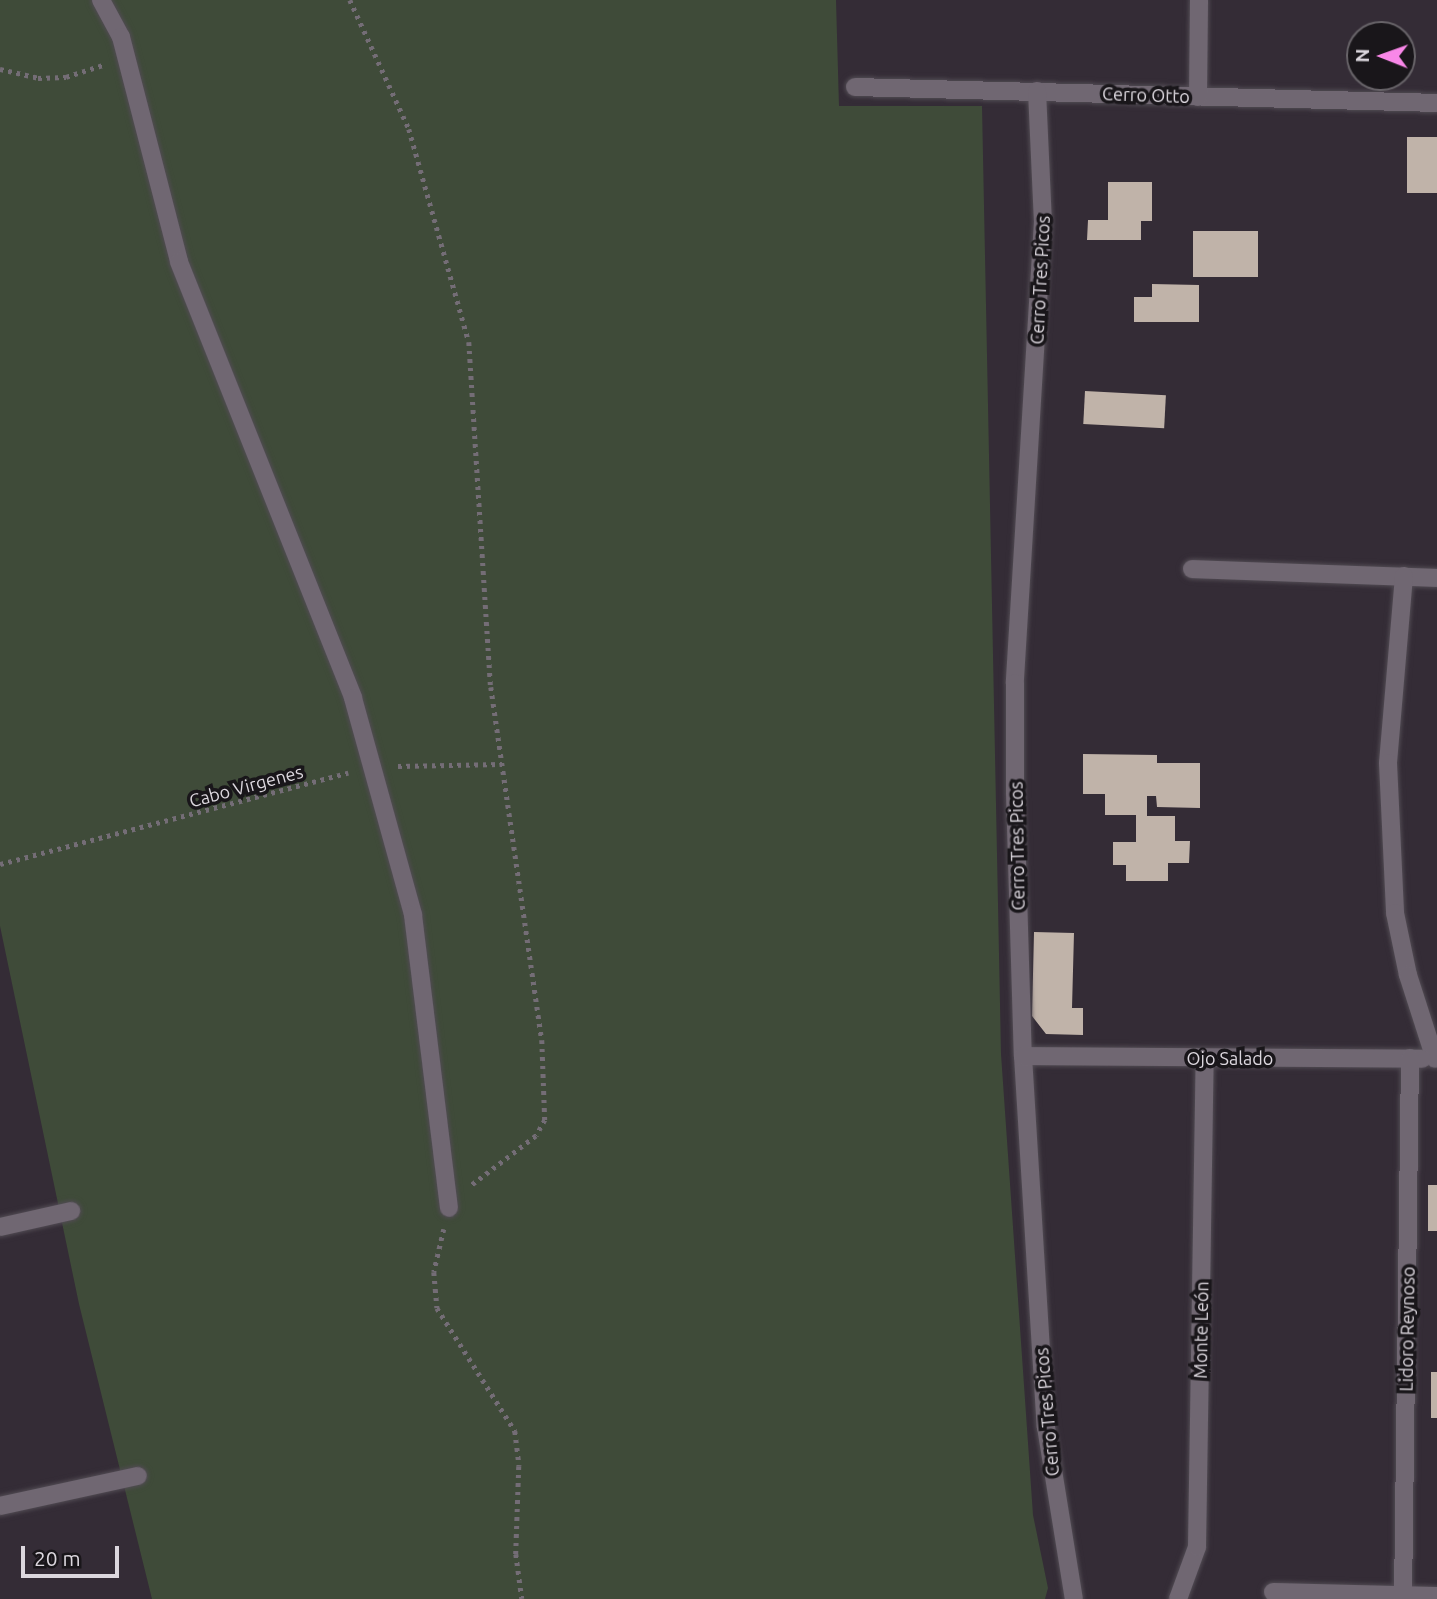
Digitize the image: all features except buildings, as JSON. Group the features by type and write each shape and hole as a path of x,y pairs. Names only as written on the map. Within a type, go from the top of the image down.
{"street":[{"path":"101,0 121,37 179,262 353,698 413,915 449,1208"},
{"path":"1198,97 1199,0"},
{"name":"Cerro Otto","path":"855,87 1437,103"},
{"name":"Cerro Tres Picos","path":"1037,91 1043,221 1015,683 1023,1056 1046,1427 1074,1599"},
{"path":"1192,569 1437,578"},
{"path":"1404,576 1388,763 1395,913 1408,975 1436,1059"},
{"name":"Ojo Salado","path":"1023,1056 1436,1059"},
{"name":"Monte León","path":"1178,1599 1197,1546 1205,1058"},
{"name":"Lidoro Reynoso","path":"1403,1597 1410,1058"},
{"path":"0,1227 71,1211"},
{"path":"0,1506 138,1476"},
{"path":"1273,1592 1437,1596"}],"path":[{"path":"350,0 409,129 469,342 491,687 542,1040 545,1120 536,1136 485,1173 449,1208 434,1272 437,1308 515,1430 519,1466 516,1554 522,1599"},
{"path":"0,69 38,78 66,76 126,58"},
{"name":"Cabo Virgenes","path":"0,864 372,767 502,764"}],"green space":[{"path":"0,0 836,0 839,106 982,106 1001,1054 1033,1515 1048,1588 1045,1599 152,1599 79,1304 0,926"}]}
